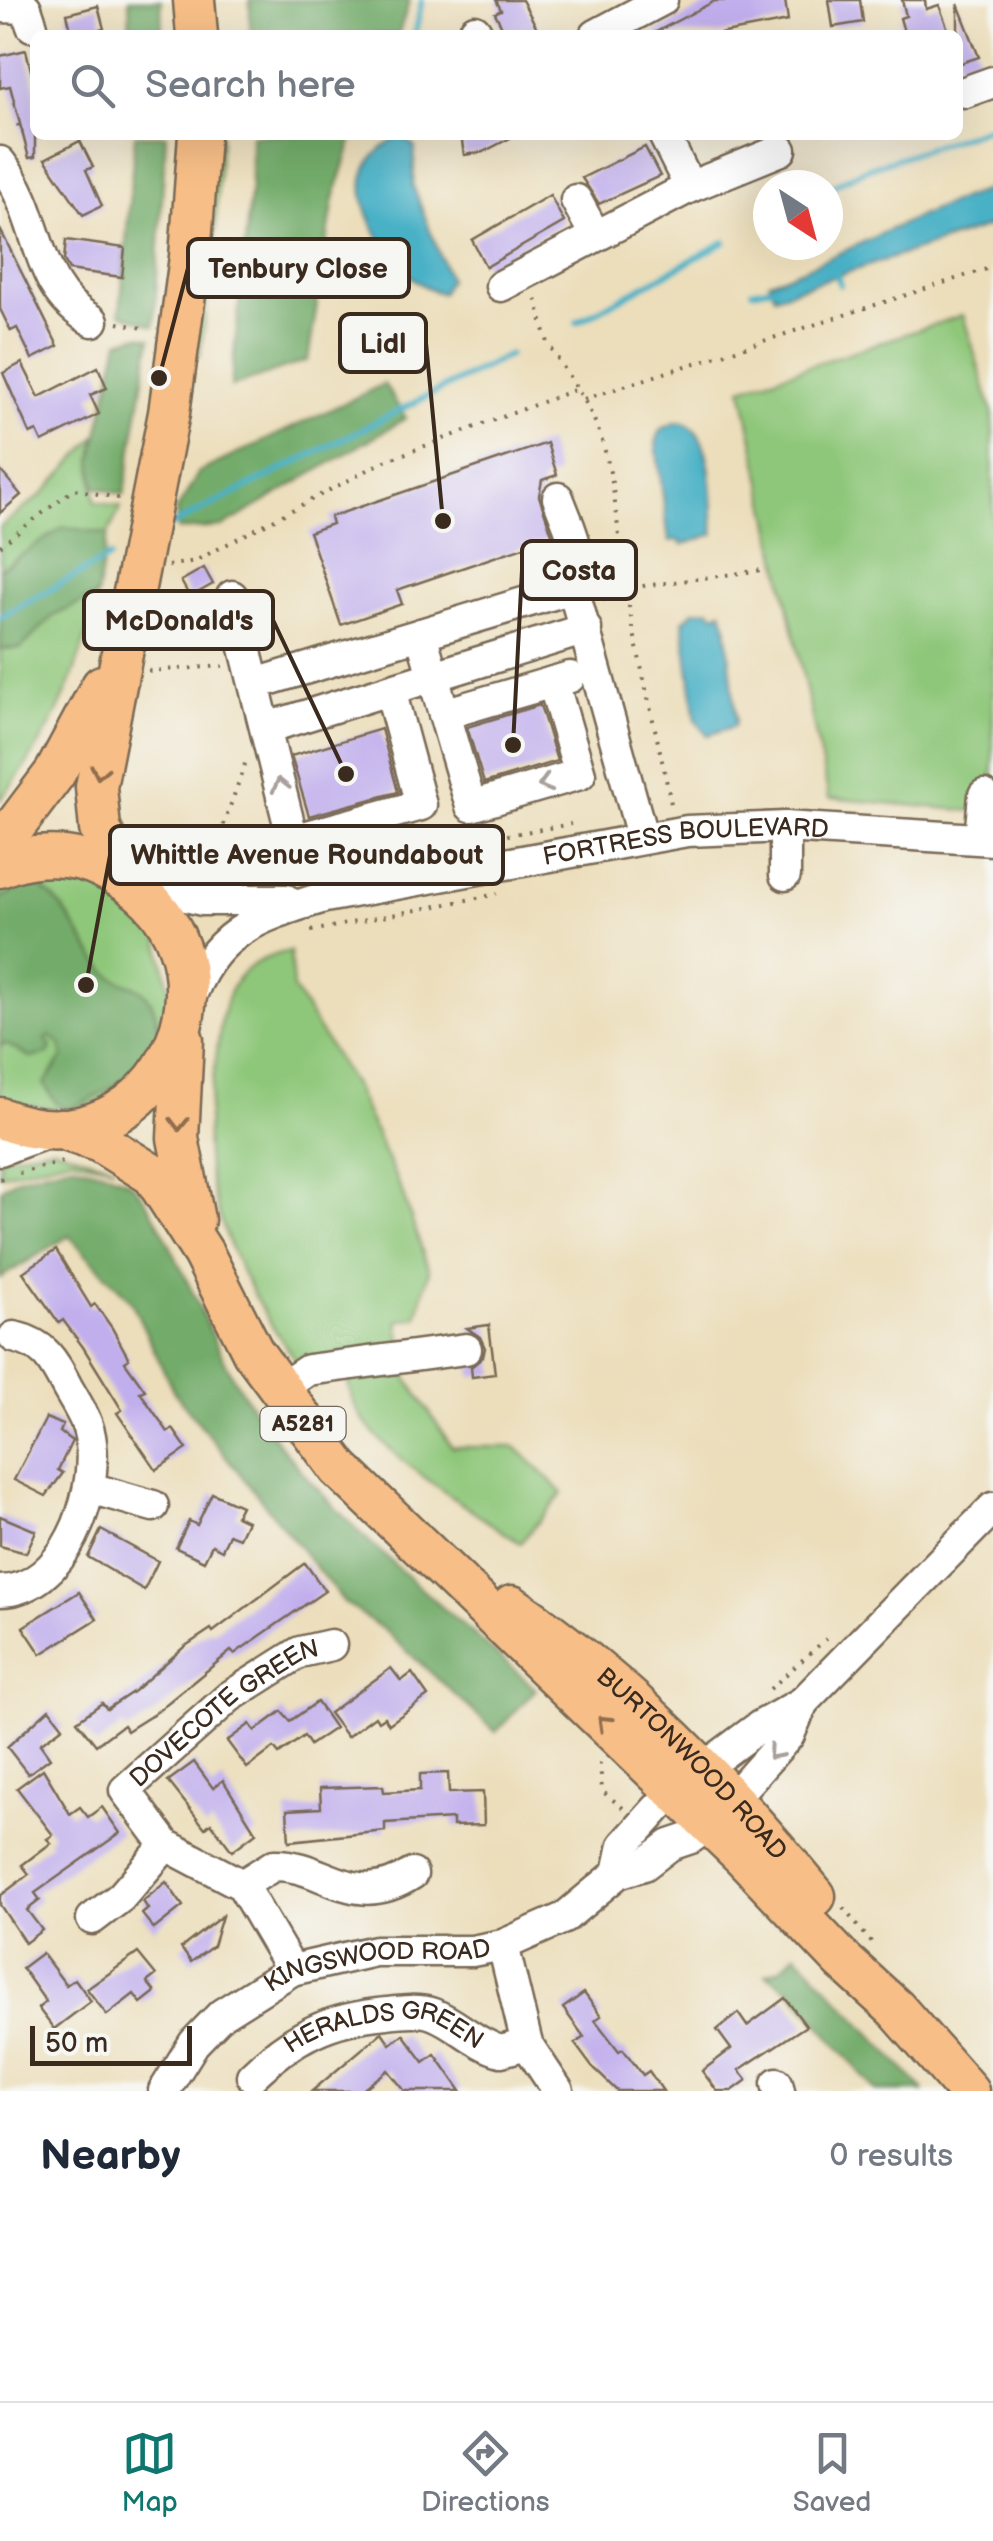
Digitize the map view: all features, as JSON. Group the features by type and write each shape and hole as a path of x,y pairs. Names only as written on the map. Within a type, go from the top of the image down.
{"main road":[{"path":"194,0 197,30"},
{"name":"A5281","path":"0,1118 59,1129 102,1120 139,1098 167,1065 185,1017 184,960 176,937 165,916 129,880 100,828 95,796 133,656 180,339 199,140"},
{"name":"A5281","path":"0,846 133,656"},
{"name":"A5281","path":"0,867 50,856 90,861 129,880"},
{"name":"BURTONWOOD ROAD","path":"185,1017 178,1138 203,1253"},
{"name":"BURTONWOOD ROAD","path":"59,1129 100,1142 144,1168 178,1208 245,1338 278,1390 368,1499 443,1566 526,1616 607,1676 689,1780 722,1811 968,2091"}],"street":[{"path":"611,30 662,0"},
{"path":"666,140 690,187"},
{"path":"512,281 690,187 781,150"},
{"path":"0,162 24,197 56,291 76,312 98,322"},
{"path":"576,200 596,236"},
{"path":"558,498 579,553 580,568 573,588 642,836"},
{"path":"252,672 421,634 573,588"},
{"path":"232,596 293,840 439,800 411,683 421,634"},
{"path":"266,728 586,629"},
{"path":"444,714 597,669"},
{"path":"411,683 444,714 471,806 580,774 553,682"},
{"path":"984,796 986,839"},
{"path":"786,827 786,875"},
{"name":"FORTRESS BOULEVARD","path":"129,880 182,896 222,902 324,882 642,836 786,827 986,839"},
{"name":"FORTRESS BOULEVARD","path":"185,1017 212,954 234,934 324,882"},
{"path":"0,1150 59,1129"},
{"path":"0,1591 32,1584 53,1566 90,1488 92,1460 85,1418 53,1358 40,1346 11,1338"},
{"path":"278,1390 308,1370 432,1341 466,1348"},
{"path":"90,1488 153,1506"},
{"path":"722,1811 789,1735 803,1702 921,1566 993,1508"},
{"name":"DOVECOTE GREEN","path":"242,1885 166,1845 117,1780 229,1697 300,1652 333,1645"},
{"name":"KINGSWOOD ROAD","path":"618,1873 624,1844 689,1780 760,1726 803,1702"},
{"name":"KINGSWOOD ROAD","path":"164,2091 194,2043 222,2014 292,1970 375,1951 472,1951 503,1945 564,1918 618,1873 644,1866 670,1845 691,1838 722,1811"},
{"path":"90,1920 121,1898 166,1845"},
{"path":"292,1970 242,1885 274,1865 358,1889 396,1884 416,1872"},
{"name":"HERALDS GREEN","path":"503,1945 527,2044 558,2091"},
{"name":"HERALDS GREEN","path":"255,2086 302,2034 330,2020 421,2011 437,2015 500,2051 527,2044"}],"path":[{"path":"18,124 20,133 30,131"},
{"path":"584,400 993,267"},
{"path":"512,281 535,297 548,343 584,400 608,454 626,592 673,812"},
{"path":"98,322 159,332"},
{"path":"164,566 194,561 384,461 577,389"},
{"path":"0,546 74,489 128,500 126,512"},
{"path":"626,592 762,570"},
{"path":"133,656 252,672"},
{"path":"194,874 206,876 247,760"},
{"path":"324,882 571,824"},
{"path":"604,1750 602,1791 632,1812"},
{"path":"834,1897 882,1954"}],"green space":[{"path":"129,0 161,0 162,30 130,30"},
{"path":"250,0 410,0 400,30 250,30"},
{"path":"135,140 166,140 154,326 120,313"},
{"path":"211,140 221,140 214,247 200,356 190,355"},
{"path":"251,140 352,140 334,198 308,360 231,387 251,184"},
{"path":"963,315 993,415 993,813 829,798 742,388"},
{"path":"139,335 151,338 124,495 95,487 92,461 119,341"},
{"path":"384,384 406,418 222,527 178,530 176,512 199,472"},
{"path":"96,437 92,461 95,502 121,507 108,534 64,528 0,569 0,527 44,493"},
{"path":"64,527 108,534 97,595 53,616 21,648 0,649 0,569"},
{"path":"97,595 61,704 35,751 0,800 0,649 21,648 53,616"},
{"path":"27,871 102,880 157,930 172,1004 141,1073 110,1097 74,1111 0,1103 0,881"},
{"path":"34,883 57,902 108,973 147,996 162,1041 119,1082 67,1109 57,1104 44,1084 63,1057 61,1045 50,1036 46,1039 51,1047 48,1054 31,1058 4,1043 0,1048 0,898"},
{"path":"290,951 293,988 355,1088 402,1192 429,1271 417,1317 398,1321 407,1378 452,1447 516,1447 563,1493 520,1543 407,1464 368,1427 357,1410 342,1357 301,1367 257,1300 232,1251 215,1200 207,1159 208,1112 223,1014 233,985 242,974 254,964"},
{"path":"53,1147 115,1167 70,1158 0,1175 0,1157"},
{"path":"71,1164 129,1182 140,1194 168,1241 232,1375 295,1464 371,1543 536,1689 496,1732 384,1630 344,1602 174,1392 131,1301 69,1236 0,1278 1,1189 17,1178"},
{"path":"796,1953 924,2091 876,2091 791,1991 766,1974 780,1969"}],"water":[{"path":"395,140 407,140 415,148 413,186 449,279 442,293 414,279 400,265 368,213 363,180 368,165"},
{"path":"993,188 993,225 775,296 769,282 824,260 843,260 843,251"},
{"path":"677,422 690,426 705,450 712,486 714,534 682,545 679,540 669,541 656,443 660,430"},
{"path":"710,609 714,614 722,611 726,624 736,720 734,726 708,735 696,721 683,621 693,611"}],"building":[{"path":"496,0 522,0 538,30 504,30 495,13 501,10"},
{"path":"785,0 788,21 740,30 660,30 715,1"},
{"path":"829,0 860,0 863,22 833,27"},
{"path":"902,0 925,0 926,9 939,5 948,30 904,30 900,18 906,16"},
{"path":"958,4 979,57 963,62 963,30 958,30"},
{"path":"98,6 104,29 71,30 67,14"},
{"path":"26,50 30,66 30,140 35,140 35,157 29,158 10,86 0,88 0,56"},
{"path":"462,140 506,140 483,152 464,155"},
{"path":"80,141 93,167 86,170 102,206 83,215 45,159"},
{"path":"645,147 660,176 599,204 582,178"},
{"path":"550,195 564,222 486,267 472,240"},
{"path":"0,229 58,346 32,359 17,328 11,331 0,309"},
{"path":"66,240 125,248 122,277 69,270 64,260"},
{"path":"22,363 39,397 98,367 107,388 90,395 99,414 42,442 37,431 30,434 3,373"},
{"path":"547,443 557,475 542,480 539,496 553,537 397,590 402,604 341,625 309,532 332,524 330,517"},
{"path":"0,470 21,495 0,513"},
{"path":"204,568 213,584 190,597 181,581"},
{"path":"540,705 557,761 484,783 467,727"},
{"path":"381,729 398,792 309,816 291,756"},
{"path":"56,1250 91,1307 95,1304 112,1328 129,1359 125,1362 145,1390 140,1392 168,1432 173,1429 187,1449 156,1470 117,1413 122,1410 83,1347 63,1320 59,1323 23,1272"},
{"path":"489,1325 495,1374 472,1377 471,1367 483,1357 485,1348 480,1337 467,1328"},
{"path":"46,1418 63,1425 60,1432 72,1441 58,1470 63,1473 46,1496 14,1480"},
{"path":"212,1493 241,1506 236,1516 247,1521 239,1538 229,1534 222,1550 212,1545 204,1561 176,1548 189,1521 197,1525"},
{"path":"0,1516 36,1531 26,1553 0,1546"},
{"path":"101,1530 158,1561 144,1590 88,1557"},
{"path":"305,1563 325,1591 234,1654 231,1651 154,1714 127,1731 123,1725 96,1745 77,1721 102,1703 107,1709 134,1691 184,1647 211,1629 213,1632"},
{"path":"79,1592 97,1619 41,1654 23,1627"},
{"path":"391,1668 401,1681 412,1673 428,1696 389,1724 384,1717 378,1721 375,1716 347,1737 329,1713"},
{"path":"317,1702 335,1728 310,1745 304,1736 279,1754 274,1748 247,1768 227,1741 250,1724 255,1731 282,1711 290,1721"},
{"path":"49,1709 63,1727 40,1744 50,1758 28,1774 7,1747"},
{"path":"194,1762 213,1788 223,1780 256,1833 232,1851 211,1823 205,1828 168,1781"},
{"path":"43,1769 70,1814 80,1807 88,1817 102,1807 120,1833 35,1893 40,1900 27,1910 42,1930 25,1943 0,1905 0,1896 29,1874 22,1865 51,1843 47,1839 53,1835 17,1788"},
{"path":"448,1773 449,1793 483,1792 484,1825 453,1826 453,1819 385,1823 385,1831 289,1841 287,1810 321,1808 320,1788 383,1786 384,1792 420,1790 420,1774"},
{"path":"166,1882 183,1906 154,1929 142,1914 148,1909 143,1901"},
{"path":"222,1916 213,1946 191,1962 181,1948"},
{"path":"42,1953 66,1985 75,1979 91,2001 54,2029 38,2008 46,2002 22,1968"},
{"path":"138,1953 156,1975 147,1982 155,1992 141,2003 134,1994 107,2015 87,1989"},
{"path":"584,1993 601,2016 595,2020 619,2051 623,2049 643,2075 649,2071 663,2091 617,2091 592,2067 575,2044 584,2037 563,2008"},
{"path":"785,1998 806,2026 739,2070 747,2080 732,2091 717,2091 702,2071 731,2049 717,2030 738,2013 747,2026"},
{"path":"382,2032 390,2044 403,2034 424,2062 435,2054 461,2091 405,2091 388,2070 361,2091 312,2091"}],"waterway":[{"path":"416,30 422,0"},
{"path":"963,136 993,126"},
{"path":"843,180 952,140"},
{"path":"577,322 725,242"},
{"path":"837,276 840,285"},
{"path":"752,291 771,287"},
{"path":"172,525 509,355"},
{"path":"0,617 110,557"}],"place":[{"name":"Tenbury Close","path":"159,378"},
{"name":"Lidl","path":"443,521"},
{"name":"Costa","path":"513,745"},
{"name":"McDonald's","path":"346,774"},
{"name":"Whittle Avenue Roundabout","path":"86,985"}]}
